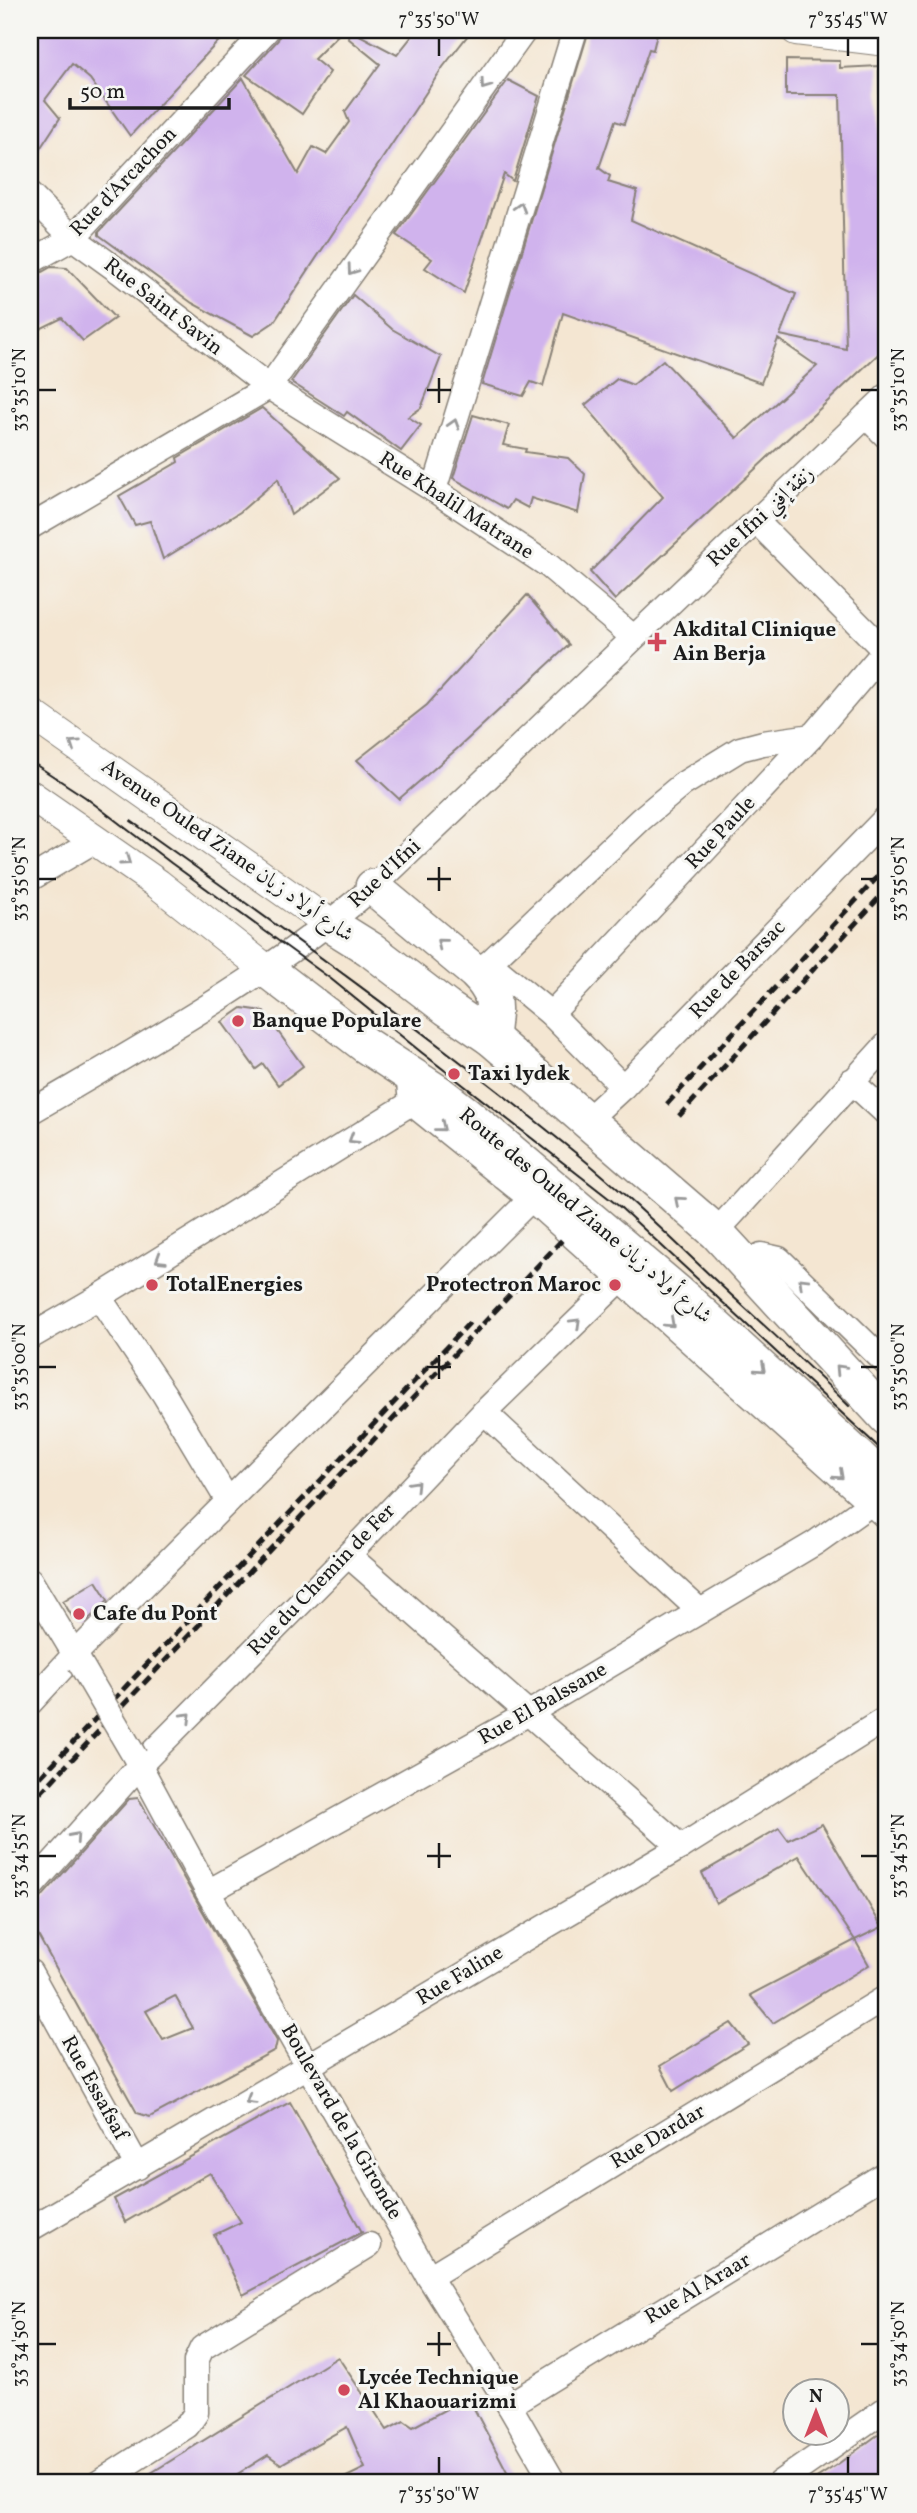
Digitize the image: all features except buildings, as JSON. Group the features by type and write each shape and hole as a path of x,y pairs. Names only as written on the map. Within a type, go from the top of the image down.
{"highway":[{"path":"373,887 482,967 492,992 494,1006 491,1038 716,1232 887,1418"},
{"name":"Avenue Ouled Ziane شارع أولاد زيان","path":"330,924 370,949 491,1038"},
{"name":"Route des Ouled Ziane شارع أولاد زيان","path":"267,970 365,1045 410,1088 466,1114 684,1298 882,1502"},
{"path":"621,1279 684,1298"}],"main road":[{"path":"796,30 887,41"},
{"name":"Avenue Ouled Ziane شارع أولاد زيان","path":"30,713 330,924"},
{"path":"30,795 158,884 267,970"}],"street":[{"name":"Rue d'Arcachon","path":"30,262 73,238 267,30"},
{"path":"30,527 269,387 524,30"},
{"path":"434,490 575,30"},
{"name":"Rue Saint Savin","path":"30,195 73,238 269,387"},
{"name":"Rue Khalil Matrane","path":"269,387 549,566 633,637"},
{"name":"Rue Ifni زنقة إفني","path":"633,637 887,396"},
{"path":"866,416 887,437"},
{"path":"756,521 886,650"},
{"name":"Rue d'Ifni","path":"30,1112 267,970 330,924 373,887 633,637"},
{"name":"Rue Paule","path":"551,1014 812,736 886,650"},
{"path":"623,1087 551,1014 482,967 641,819 683,784 740,749 812,736"},
{"name":"Rue de Barsac","path":"586,1121 623,1087 887,817"},
{"path":"30,879 96,840"},
{"path":"716,1232 887,1044"},
{"path":"852,1081 887,1114"},
{"path":"30,1336 99,1297 410,1088 621,1279 882,1502"},
{"path":"30,1703 77,1659 228,1501 531,1199"},
{"path":"747,1264 761,1255 779,1259 887,1364"},
{"name":"Rue du Chemin de Fer","path":"30,1888 137,1761 348,1555 484,1412 621,1279"},
{"path":"99,1297 164,1394 228,1501"},
{"path":"484,1412 700,1611"},
{"name":"Rue El Balssane","path":"208,1892 529,1713 882,1502"},
{"path":"348,1555 681,1847"},
{"path":"30,1580 77,1659"},
{"name":"Boulevard de la Gironde","path":"77,1659 429,2277 554,2483"},
{"name":"Rue Faline","path":"30,2229 681,1847 887,1718"},
{"name":"Rue Essafsaf","path":"30,1972 138,2167"},
{"name":"Rue Dardar","path":"429,2277 887,1997"},
{"name":"Rue Al Araar","path":"509,2405 887,2173"},
{"path":"98,2483 187,2426 196,2413 196,2361 202,2348 369,2245"},
{"path":"779,2483 887,2408"}],"tram line":[{"path":"30,761 85,797 331,979 620,1207 887,1455"},
{"path":"131,821 413,1026 577,1154 647,1215 849,1406"}],"railway":[{"path":"667,1104 887,867"},
{"path":"679,1116 887,889"},
{"path":"30,1804 562,1240"},
{"path":"30,1788 472,1320"}],"place":[{"name":"Akdital Clinique Ain Berja","path":"657,642"},
{"name":"Banque Populare","path":"238,1021"},
{"name":"Taxi lydek","path":"454,1074"},
{"name":"TotalEnergies","path":"152,1285"},
{"name":"Protectron Maroc","path":"615,1285"},
{"name":"Cafe du Pont","path":"79,1614"},
{"name":"Lycée Technique Al Khaouarizmi","path":"344,2390"}]}
